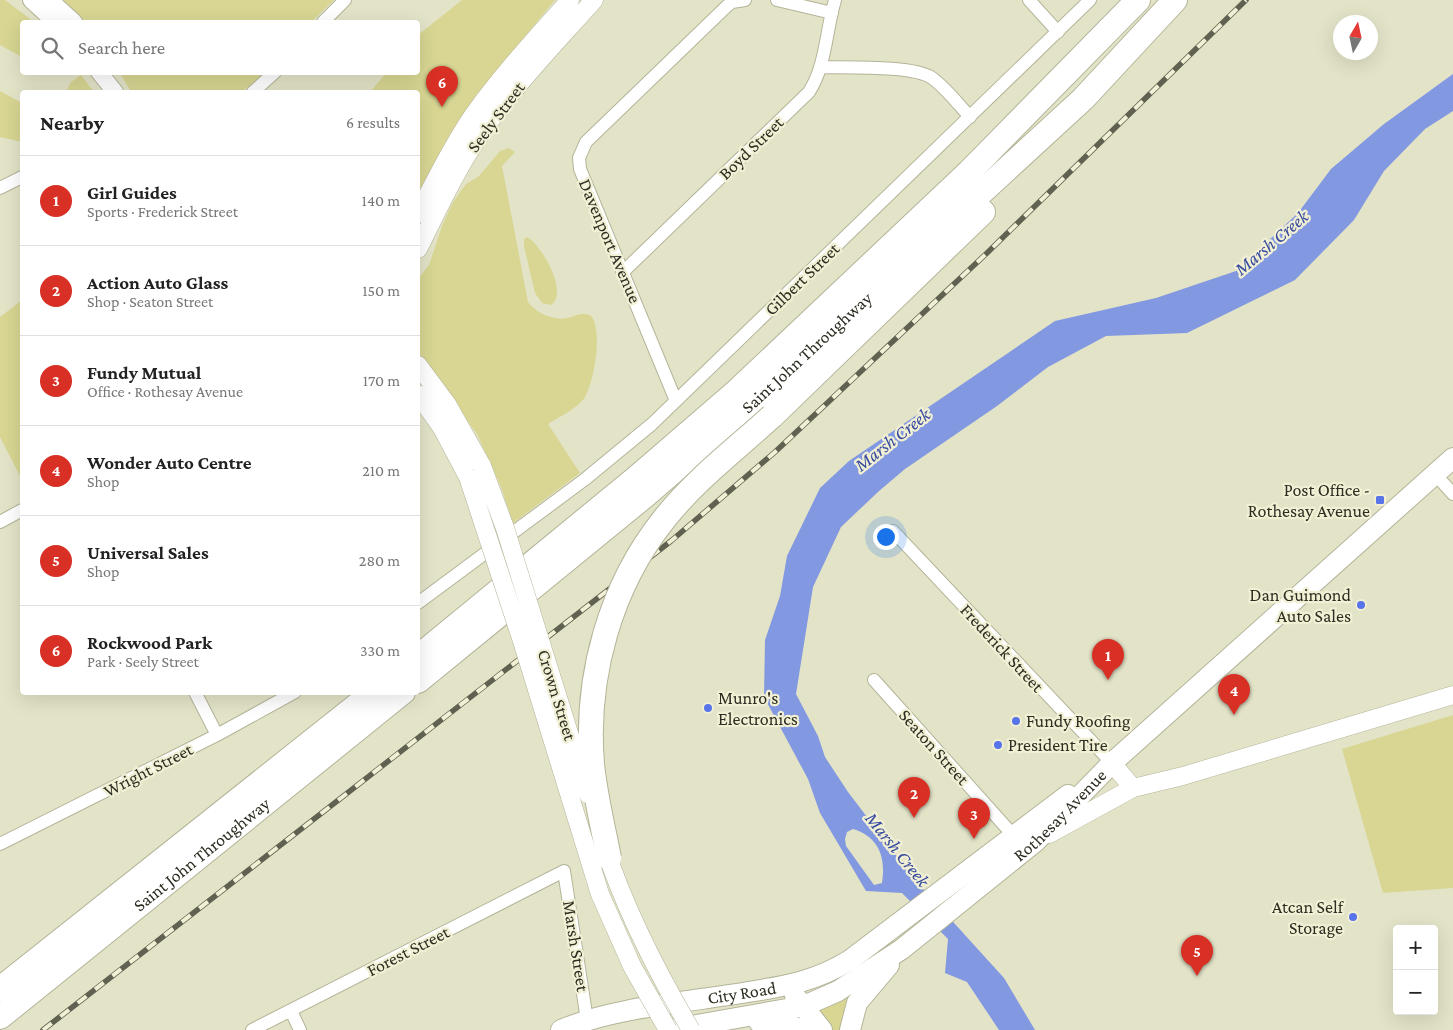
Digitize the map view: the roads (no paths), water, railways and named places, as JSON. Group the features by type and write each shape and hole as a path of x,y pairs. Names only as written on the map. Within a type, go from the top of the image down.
{"highway":[{"path":"1112,26 1134,0"},
{"name":"Saint John Throughway","path":"420,655 635,479 737,391 969,172 1138,0"},
{"name":"Saint John Throughway","path":"420,679 647,494 752,403 1083,99 1175,0"},
{"path":"609,858 595,784 592,734 596,679 612,613 636,558 680,501 772,416 968,228 1083,99"},
{"name":"Saint John Throughway","path":"0,989 370,695"},
{"name":"Saint John Throughway","path":"0,1017 399,695"}],"main road":[{"name":"Seely Street","path":"420,210 447,157 472,118 512,67 570,0"},
{"name":"Seely Street","path":"420,245 462,164 486,127 527,75 594,0"},
{"name":"Crown Street","path":"420,368 448,404 482,466 505,528 609,858 641,939 691,1030"},
{"name":"Crown Street","path":"420,397 442,428 468,478 522,641 600,894 632,966 669,1030"},
{"path":"1133,788 1112,763 1453,458"},
{"path":"1035,842 1133,788 1182,776 1453,696"},
{"name":"Rothesay Avenue","path":"906,918 1013,835 1112,763"},
{"name":"Rothesay Avenue","path":"920,934 1035,842 1112,763"},
{"name":"City Road","path":"561,1030 590,1027 803,983 833,971 906,918"},
{"name":"City Road","path":"669,1030 804,1006 838,991 902,949 920,934"},
{"path":"850,1030 857,1003 902,949"},
{"path":"782,986 804,1006 822,1030"},
{"path":"712,1022 784,1023 802,1030"}],"street":[{"path":"31,0 53,20"},
{"path":"50,0 72,20"},
{"path":"326,20 345,0"},
{"name":"Davenport Avenue","path":"676,401 624,271 580,169 580,152 586,142 727,6 732,2 746,0"},
{"path":"777,0 832,13"},
{"name":"Boyd Street","path":"624,271 809,92 816,81 820,67 835,0"},
{"path":"1029,0 1058,32"},
{"name":"Gilbert Street","path":"420,602 502,543 602,466 676,401 1090,0"},
{"path":"820,67 906,71 925,74 938,83 970,117"},
{"path":"101,75 113,90"},
{"path":"114,75 121,90"},
{"path":"255,90 272,75"},
{"path":"0,188 20,178"},
{"path":"1435,474 1453,494"},
{"path":"0,522 20,511"},
{"name":"Frederick Street","path":"893,531 1112,763"},
{"name":"Seaton Street","path":"874,680 1013,835"},
{"path":"197,695 217,735"},
{"name":"Wright Street","path":"0,844 217,735 290,695"},
{"name":"Forest Street","path":"252,1030 564,871"},
{"name":"Marsh Street","path":"564,871 590,1027"},
{"path":"290,1011 300,1030"}],"water":[{"name":"Marsh Creek","path":"1453,74 1453,111 1425,129 1384,171 1354,220 1295,280 1187,333 1106,336 1048,367 997,406 905,469 879,491 841,527 813,587 796,694 818,736 825,757 848,792 915,880 1004,978 1035,1030 999,1030 967,982 945,973 948,939 902,893 866,891 820,813 808,779 764,697 765,640 780,596 787,556 820,488 849,461 1055,321 1156,298 1236,271 1298,213 1331,169 1384,124","holes":["853,829 869,837 879,849 883,865 882,883 874,885 846,846 847,832"]}],"railway":[{"path":"43,1030 671,541 775,452 987,253 1246,0"}],"place":[{"name":"Rockwood Park","path":"442,107"},
{"name":"Post Office - Rothesay Avenue","path":"1380,500"},
{"name":"Dan Guimond Auto Sales","path":"1361,605"},
{"name":"Girl Guides","path":"1108,680"},
{"name":"Munro's Electronics","path":"708,708"},
{"name":"Wonder Auto Centre","path":"1234,715"},
{"name":"Fundy Roofing","path":"1016,721"},
{"name":"President Tire","path":"998,745"},
{"name":"Action Auto Glass","path":"914,818"},
{"name":"Fundy Mutual","path":"974,839"},
{"name":"Atcan Self Storage","path":"1353,917"},
{"name":"Universal Sales","path":"1197,976"}]}
